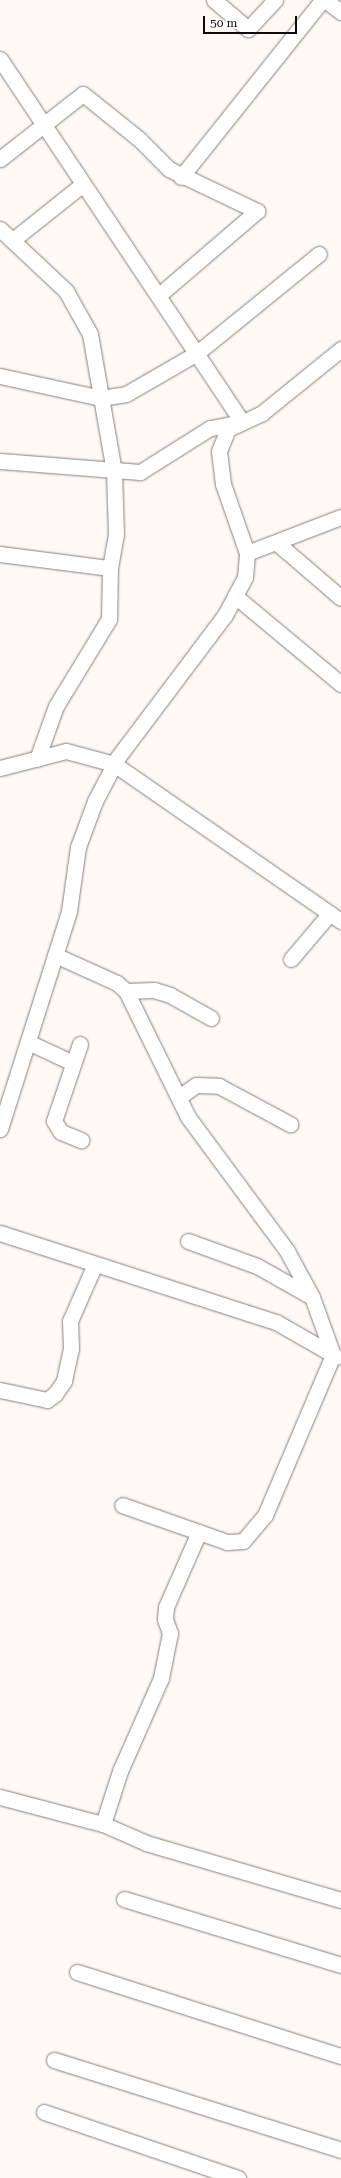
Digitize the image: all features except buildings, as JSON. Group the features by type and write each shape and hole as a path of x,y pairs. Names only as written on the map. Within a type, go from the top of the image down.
{"street":[{"path":"214,0 248,29 275,0"},
{"path":"181,177 324,3 341,12"},
{"path":"2,67 44,124 242,422"},
{"path":"0,159 83,94 181,177 257,211 158,296"},
{"path":"14,239 83,184"},
{"path":"0,229 14,239 66,291 90,334 114,471 116,534 110,568 109,619 56,706 36,759"},
{"path":"0,376 101,398 126,394 197,353 319,254"},
{"path":"0,1129 3,1110 28,1042 69,911 78,847 95,802 114,764 235,596 245,578 247,553 223,484 219,452 228,429 262,413 341,349"},
{"path":"0,461 140,472 210,428 242,422"},
{"path":"247,553 277,543 341,517"},
{"path":"277,543 341,598"},
{"path":"0,554 110,568"},
{"path":"235,596 341,684"},
{"path":"0,768 66,751 114,764 336,917 291,959"},
{"path":"55,955 117,983 126,991 179,1096 213,1154 287,1251 312,1297 337,1357 265,1515 243,1541 227,1542 122,1505"},
{"path":"126,991 154,990 170,995 211,1018"},
{"path":"28,1042 73,1063"},
{"path":"80,1044 54,1121 61,1132 81,1140"},
{"path":"179,1096 196,1086 219,1086 290,1124"},
{"path":"0,1233 276,1322 337,1357"},
{"path":"188,1241 257,1266 312,1297"},
{"path":"0,1390 47,1400 56,1394 64,1381 71,1349 70,1321 95,1264"},
{"path":"103,1824 120,1771 161,1678 170,1633 165,1619 166,1607 199,1532"},
{"path":"0,1797 103,1824 146,1843 341,1900"},
{"path":"124,1899 341,1965"},
{"path":"77,1972 341,2056"},
{"path":"54,2060 341,2150"},
{"path":"44,2112 238,2178"}]}
